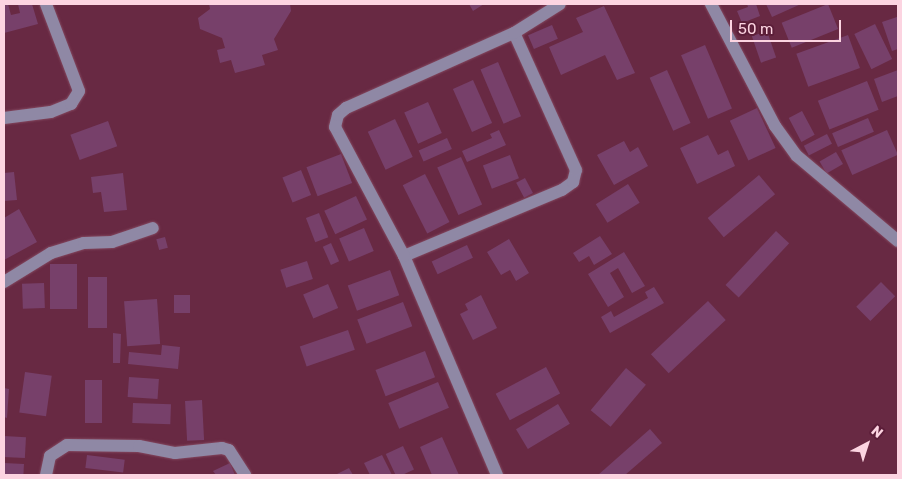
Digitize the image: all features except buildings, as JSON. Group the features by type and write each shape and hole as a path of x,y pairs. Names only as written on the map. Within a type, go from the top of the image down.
{"street":[{"path":"4,118 51,112 71,104 79,92 46,4"},
{"path":"497,475 404,256 335,127 338,115 346,108 514,33 560,4"},
{"path":"711,4 775,126 797,156 898,241"},
{"path":"404,256 562,190 573,182 576,170 514,33"},
{"path":"4,282 51,253 84,243 112,242 153,228"},
{"path":"46,475 50,456 67,445 139,446 175,453 222,448 229,450 245,475"}]}
